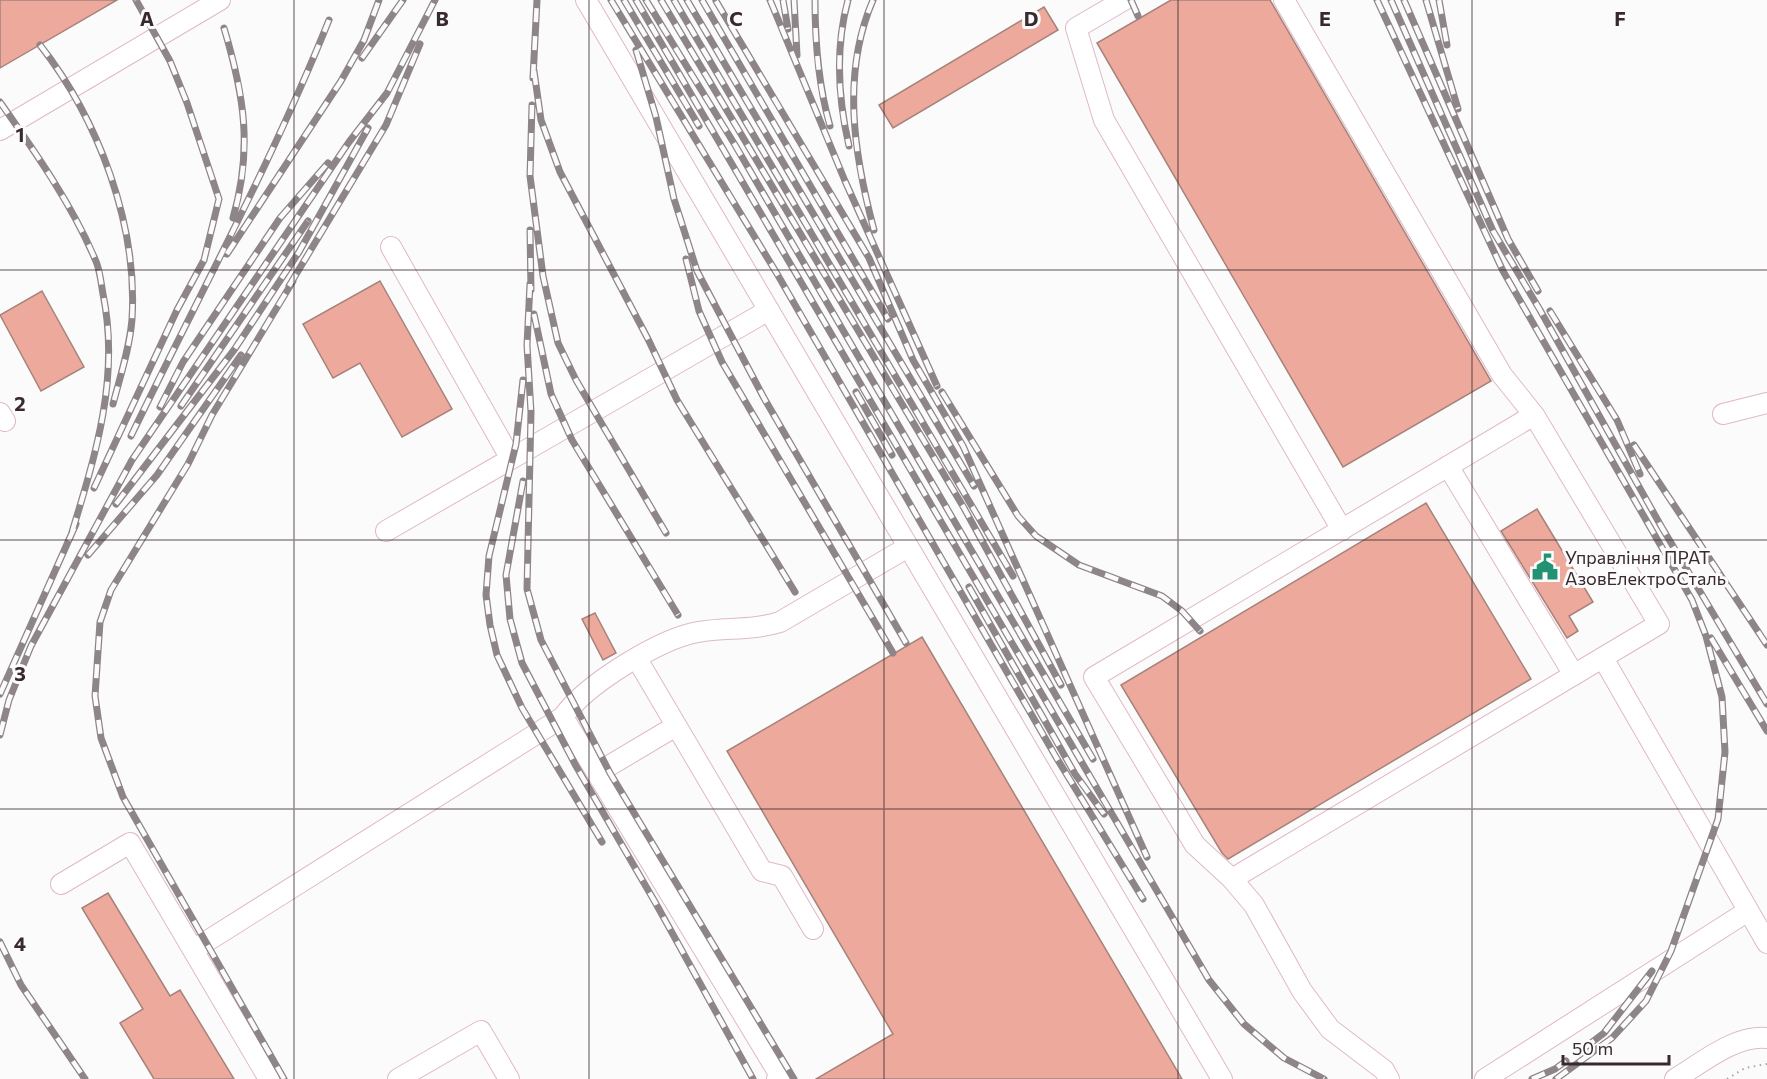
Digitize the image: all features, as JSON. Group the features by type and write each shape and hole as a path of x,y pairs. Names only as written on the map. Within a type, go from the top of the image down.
{"lane":[{"path":"0,130 220,0"},
{"path":"586,0 1222,1079"},
{"path":"1124,0 1076,28 1104,120 1342,530"},
{"path":"1232,879 1659,624 1534,415 1502,375 1284,0"},
{"path":"391,247 511,459"},
{"path":"387,531 769,310"},
{"path":"1723,414 1767,403"},
{"path":"1389,1079 1384,1070 1330,1029 1302,991 1254,905 1232,879 1195,845 1094,677 1534,415"},
{"path":"1448,466 1574,675"},
{"path":"193,950 563,717 583,693 665,642 698,632 758,629 780,622 908,547"},
{"path":"1603,658 1767,943"},
{"path":"637,659 762,871 782,876 813,929"},
{"path":"563,717 781,1077 777,1079"},
{"path":"597,773 676,726"},
{"path":"61,884 130,843 269,1079"},
{"path":"1485,1079 1748,911"},
{"path":"398,1079 481,1031 509,1079"},
{"path":"1675,1079 1735,1044 1756,1037 1767,1038"}],"path":[{"path":"1727,1079 1745,1068 1767,1064"}],"building":[{"path":"0,0 117,0 0,68"},
{"path":"1171,0 1270,0 1491,381 1343,467 1097,43"},
{"path":"1044,7 1058,30 893,128 879,105"},
{"path":"380,281 452,409 402,437 360,363 333,378 303,324"},
{"path":"42,291 84,367 41,391 0,315"},
{"path":"1426,503 1531,679 1228,859 1222,853 1121,685"},
{"path":"1537,509 1593,602 1569,616 1578,631 1567,638 1501,531"},
{"path":"595,613 616,653 603,660 582,619"},
{"path":"922,637 1182,1079 816,1079 893,1034 727,751"},
{"path":"108,893 170,996 180,990 234,1079 154,1079 120,1023 143,1009 82,908"}],"railway":[{"path":"94,488 177,310 204,260 219,199 187,103 170,61 136,0"},
{"path":"227,254 341,81 364,40 379,0"},
{"path":"362,58 403,0"},
{"path":"0,735 9,700 31,646 132,460 349,142 387,93 435,0"},
{"path":"533,78 537,0"},
{"path":"611,0 776,272 1056,757 1143,899"},
{"path":"624,0 699,126"},
{"path":"636,0 1209,980 1244,1024 1284,1058 1324,1079"},
{"path":"646,0 735,145 1093,759"},
{"path":"661,0 964,508 1061,685"},
{"path":"674,0 1013,576"},
{"path":"687,0 974,486"},
{"path":"702,0 888,319"},
{"path":"770,0 845,181 937,386"},
{"path":"783,0 788,29"},
{"path":"794,0 797,55"},
{"path":"815,0 818,63 830,126"},
{"path":"848,0 841,36 840,91 849,146"},
{"path":"873,0 863,28 857,57 854,115 861,173 874,230"},
{"path":"1131,0 1138,16"},
{"path":"1377,0 1503,271 1692,600 1706,636 1722,697 1725,752 1718,819 1671,951 1646,1001 1612,1038 1556,1079"},
{"path":"1391,0 1493,231 1661,526 1767,704"},
{"path":"1404,0 1508,239 1538,291"},
{"path":"1426,0 1458,109"},
{"path":"1439,0 1447,45"},
{"path":"716,1 869,258 913,360 963,446 1147,857"},
{"path":"131,436 259,177 329,20"},
{"path":"224,28 237,76 244,122 243,168 233,218"},
{"path":"289,286 386,125 420,44"},
{"path":"40,45 80,106 110,174 121,210 132,283 132,319 127,351 113,404"},
{"path":"636,50 656,117 674,199 697,271 764,398 906,643"},
{"path":"534,71 541,120 560,172 648,339 677,400 795,592"},
{"path":"0,102 64,198 97,263 101,281 108,325 107,385 97,444 72,532"},
{"path":"532,105 530,176 543,276 558,343 576,380 666,533"},
{"path":"116,504 234,350 299,252 368,128"},
{"path":"160,407 183,362 280,218 328,163"},
{"path":"181,406 308,221"},
{"path":"530,230 531,290"},
{"path":"686,259 699,311 722,362 893,653"},
{"path":"284,1079 123,797 101,738 95,696 100,622 111,590 188,464 212,415 293,281"},
{"path":"530,284 527,345 531,412 527,589 541,640 610,773 794,1079"},
{"path":"1550,311 1617,420 1640,474"},
{"path":"534,314 551,394 572,440 678,615"},
{"path":"88,555 157,475 241,355"},
{"path":"523,380 516,444 489,556 486,595 490,625 497,655 522,708 602,842"},
{"path":"856,392 892,455"},
{"path":"942,392 1018,516 1036,536 1079,565 1162,596 1182,611 1200,631"},
{"path":"1634,445 1767,645"},
{"path":"523,481 506,575 510,619 522,663 576,766 655,902 753,1079"},
{"path":"0,694 76,524"},
{"path":"969,587 1075,774 1104,814"},
{"path":"1711,638 1767,731"},
{"path":"0,942 21,985 85,1079"},
{"path":"1583,1049 1604,1033 1652,971"},
{"path":"1532,1079 1555,1069 1566,1061"}],"place":[{"name":"Управління ПРАТ АзовЕлектроСталь","path":"1545,567"}]}
